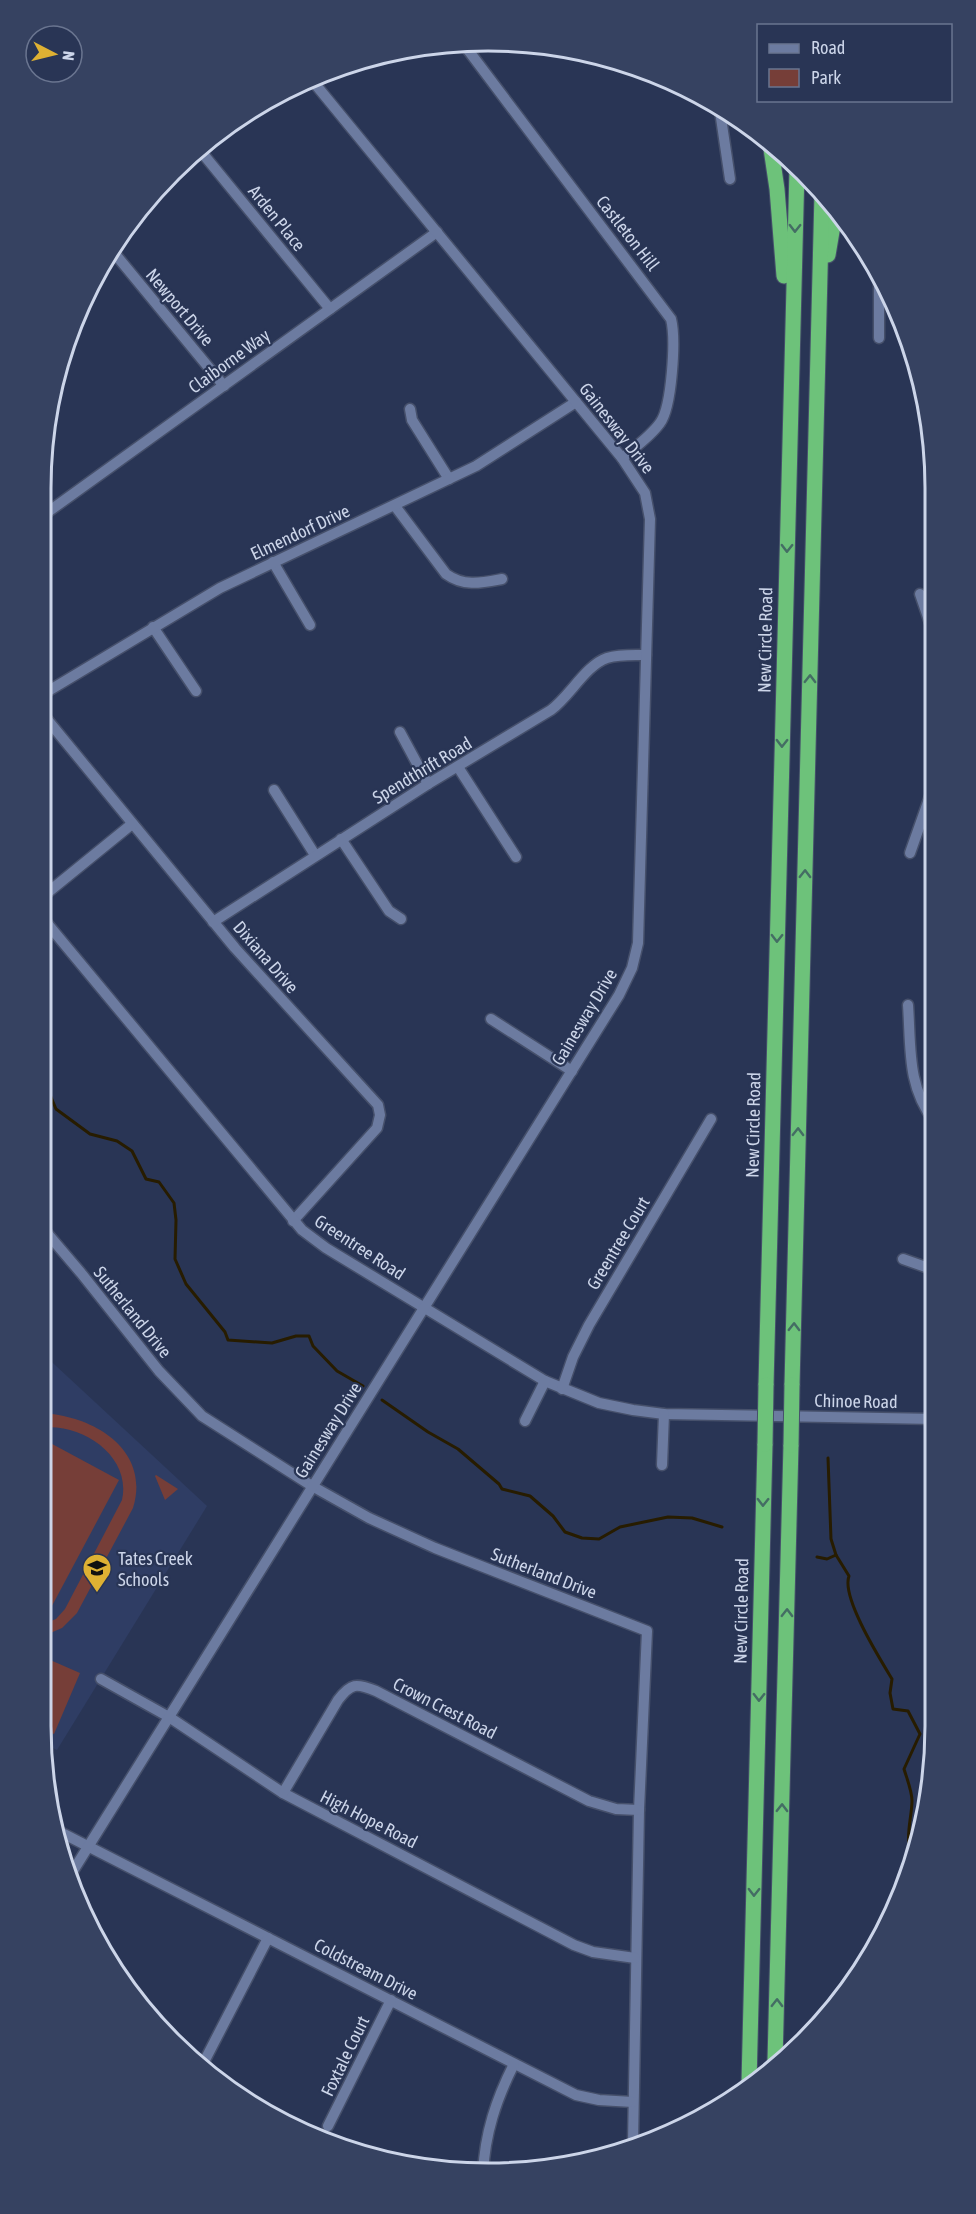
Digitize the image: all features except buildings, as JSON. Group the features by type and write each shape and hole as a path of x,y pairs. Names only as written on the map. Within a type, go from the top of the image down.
{"highway":[{"path":"772,155 784,254 788,507"},
{"name":"New Circle Road","path":"749,2076 796,178"},
{"path":"775,2056 822,206"},
{"path":"818,368 827,265 834,221"}],"street":[{"name":"Castleton Hill","path":"469,52 671,319 674,338 666,409 660,423 622,458"},
{"name":"Gainesway Drive","path":"75,1868 572,1071 628,979 638,943 649,505 639,480 622,458 316,86"},
{"path":"721,119 730,179"},
{"name":"Arden Place","path":"205,155 330,309"},
{"name":"Claiborne Way","path":"51,509 437,232"},
{"name":"Newport Drive","path":"118,257 224,386"},
{"path":"879,293 879,338"},
{"name":"Elmendorf Drive","path":"51,689 220,588 476,466 576,402"},
{"path":"410,409 412,420 449,479"},
{"path":"395,506 446,574 456,581 475,584 502,579"},
{"path":"273,562 310,625"},
{"path":"921,594 925,607"},
{"path":"153,627 196,691"},
{"name":"Spendthrift Road","path":"213,922 428,784 551,711 562,702 595,664 605,658 616,656 646,655"},
{"name":"Dixiana Drive","path":"51,725 213,922 378,1105 380,1115 377,1128 293,1221"},
{"path":"400,732 428,784"},
{"path":"458,767 516,857"},
{"path":"274,790 315,855"},
{"path":"910,853 925,812"},
{"path":"51,889 132,824"},
{"path":"341,839 388,911 401,920"},
{"name":"Greentree Road","path":"51,929 293,1221 326,1248 545,1381 599,1403 664,1414 777,1416"},
{"path":"908,1005 913,1080 918,1098 925,1108"},
{"path":"491,1019 572,1071"},
{"name":"Greentree Court","path":"562,1389 573,1357 589,1325 711,1119"},
{"name":"Sutherland Drive","path":"51,1239 159,1371 202,1416 312,1486 360,1514 399,1533 646,1631 635,1958 633,2138"},
{"path":"903,1259 925,1267"},
{"path":"525,1421 545,1381"},
{"path":"662,1465 664,1414"},
{"name":"Chinoe Road","path":"777,1416 925,1419"},
{"name":"High Hope Road","path":"101,1679 168,1717 283,1793 574,1945 593,1952 635,1958"},
{"name":"Crown Crest Road","path":"283,1793 338,1700 347,1689 355,1685 376,1691 589,1801 616,1809 639,1810"},
{"name":"Coldstream Drive","path":"65,1834 581,2097 633,2102"},
{"path":"205,2059 268,1938"},
{"name":"Foxtale Court","path":"328,2126 391,2000"},
{"path":"484,2163 486,2135 491,2115 514,2064"}],"shaded area":[{"name":"Tates Creek Schools","path":"51,1361 207,1506 57,1750 52,1747 51,1726"}],"green space":[{"path":"51,1414 87,1423 117,1443 127,1456 134,1471 136,1488 133,1508 77,1613 62,1628 51,1633 51,1621 65,1609 122,1500 123,1484 119,1469 100,1445 72,1431 51,1428"},
{"path":"51,1443 119,1480 51,1608"},
{"path":"155,1476 178,1489 165,1500"},
{"path":"51,1660 80,1673 54,1734 51,1733"}],"waterway":[{"path":"51,1097 56,1109 90,1134 117,1141 132,1151 146,1179 159,1182 174,1203 175,1259 186,1284 225,1332 228,1340 272,1343 296,1336 309,1336 313,1346 337,1371 363,1386"},
{"path":"382,1400 428,1432 458,1449 502,1489 530,1496 553,1516 565,1532 582,1538 599,1539 620,1527 668,1517 692,1518 722,1527"},
{"path":"828,1458 831,1539 836,1555"},
{"path":"817,1557 827,1559 836,1555 849,1576 848,1586 856,1613 892,1679 890,1693 893,1709 908,1711 920,1734 904,1769 912,1797 909,1842"}],"place":[{"name":"Tates Creek Schools","path":"97,1594"}]}
